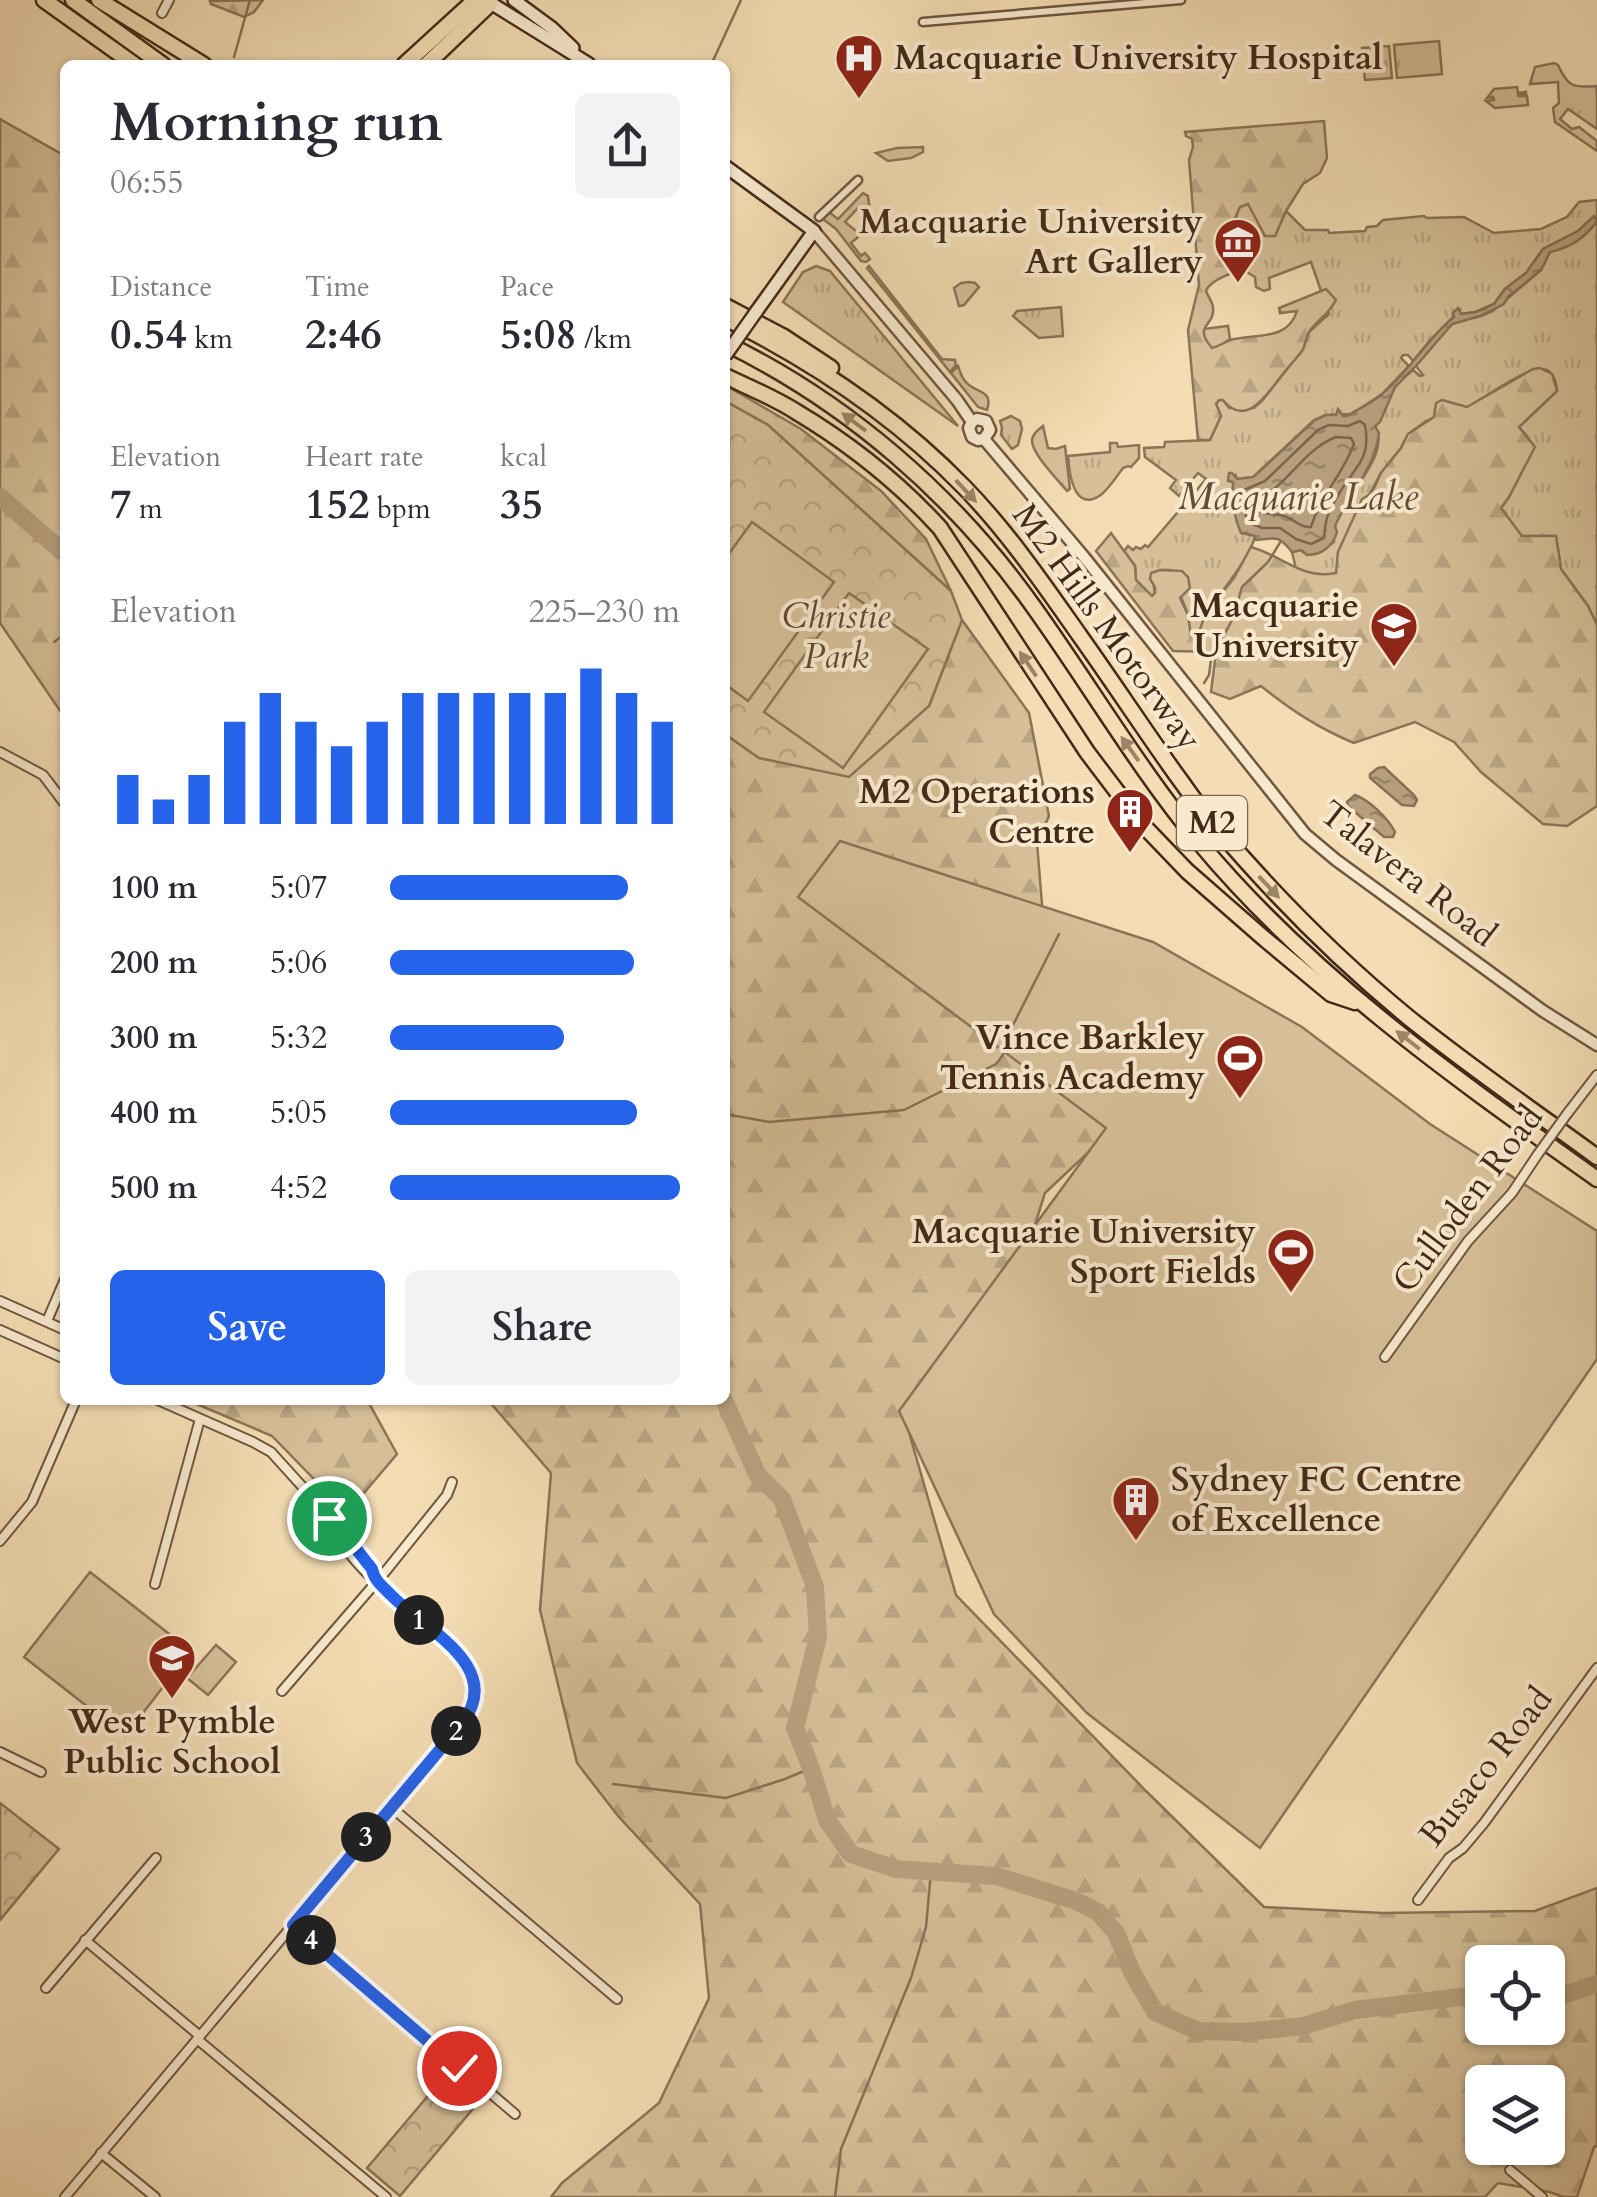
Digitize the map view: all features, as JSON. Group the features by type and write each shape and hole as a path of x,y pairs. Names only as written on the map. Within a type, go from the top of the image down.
{"highway":[{"path":"44,0 128,60"},
{"path":"73,0 156,60"},
{"path":"99,0 196,60"},
{"path":"409,60 475,0"},
{"path":"431,60 490,1"},
{"name":"M2","path":"730,309 814,356 855,386 894,426"},
{"name":"M2 Hills Motorway","path":"730,321 847,388 964,487 1081,637 1206,816 1270,889 1408,1017 1597,1157"},
{"name":"M2 Hills Motorway","path":"730,346 820,397 943,498 1032,604 1123,739 1200,842 1265,914 1360,1004 1597,1179"},
{"name":"M2","path":"730,378 794,410 917,502 940,528 1087,752 1140,822 1211,893 1331,994 1360,1004"}],"main road":[{"path":"514,0 586,60"},
{"path":"490,1 584,60"},
{"path":"730,170 814,232 730,349"}],"street":[{"path":"162,13 169,0"},
{"path":"923,22 1180,0"},
{"path":"818,217 858,180"},
{"name":"Talavera Road","path":"814,232 972,422 980,419 988,424 989,434 984,439 1084,557 1305,834 1543,1011 1597,1045"},
{"path":"0,752 43,775 60,797"},
{"name":"Culloden Road","path":"1385,1357 1597,1075"},
{"path":"47,1322 60,1290"},
{"path":"0,1302 60,1328"},
{"path":"0,1330 60,1357"},
{"path":"0,1541 32,1502 74,1405"},
{"path":"65,2197 468,1716 474,1696 472,1673 463,1657 375,1579 372,1569 338,1526 272,1452 170,1405"},
{"path":"155,1584 200,1418"},
{"path":"282,1691 447,1496 452,1482"},
{"name":"Busaco Road","path":"1418,1900 1448,1858 1464,1848 1484,1823 1597,1668"},
{"path":"0,1752 42,1772"},
{"path":"391,1807 617,1999"},
{"path":"46,1988 156,1858"},
{"path":"293,1925 515,2114"},
{"path":"85,1940 386,2197"},
{"path":"102,2153 155,2197"},
{"path":"1510,2170 1542,2197"}],"green space":[{"path":"263,0 244,17 210,1"},
{"path":"1439,41 1442,74 1397,78 1394,45"},
{"path":"1389,46 1392,78 1365,80 1362,48"},
{"path":"1554,63 1572,84 1597,86 1597,129 1568,109 1560,119 1597,141 1597,151 1555,122 1553,108 1559,103 1558,82 1530,84 1535,67"},
{"path":"1517,87 1518,93 1526,92 1517,96 1527,96 1528,105 1495,108 1486,101 1494,100 1487,98 1494,89"},
{"path":"0,119 60,153 60,711 0,623"},
{"path":"1324,121 1327,158 1320,173 1303,184 1275,236 1265,236 1248,204 1240,207 1235,218 1242,220 1252,234 1252,240 1240,248 1248,263 1245,271 1223,277 1208,287 1213,314 1204,335 1212,348 1234,339 1272,334 1287,327 1297,311 1280,313 1279,308 1326,289 1336,300 1309,331 1302,351 1263,398 1248,410 1240,411 1219,400 1216,404 1221,416 1210,440 1198,440 1188,330 1199,285 1189,160 1193,147 1185,132"},
{"path":"923,147 923,152 911,158 888,161 876,153 897,148"},
{"path":"863,193 868,196 871,219 858,208 845,222 856,231 858,237 851,243 861,256 865,253 870,259 866,262 823,219 829,212 838,219"},
{"path":"1597,200 1597,219 1594,217 1578,231 1543,249 1526,273 1505,289 1494,304 1475,312 1460,314 1460,310 1413,361 1403,355 1407,368 1382,394 1352,414 1326,415 1314,420 1253,477 1236,476 1232,502 1241,522 1255,535 1254,540 1202,624 1198,637 1191,636 1186,609 1170,570 1160,570 1153,582 1152,597 1136,580 1135,566 1124,551 1128,546 1133,550 1148,547 1206,479 1198,473 1179,496 1170,488 1176,480 1145,457 1144,448 1164,447 1165,442 1210,440 1221,416 1216,404 1219,400 1229,408 1254,408 1303,349 1309,332 1329,314 1311,262 1269,278 1270,289 1256,287 1255,277 1245,271 1248,263 1236,220 1240,206 1247,203 1275,235 1286,211 1305,230 1329,233 1365,231 1383,220 1424,216 1464,217 1494,233 1541,229 1567,217 1579,202"},
{"path":"1597,221 1597,625 1561,569 1556,536 1521,536 1501,508 1509,497 1528,437 1519,427 1557,391 1547,370 1519,377 1467,408 1442,400 1434,418 1408,434 1381,473 1338,552 1337,573 1321,576 1296,569 1292,552 1318,553 1334,542 1339,515 1372,463 1378,438 1375,426 1396,385 1413,370 1423,375 1417,363 1455,321 1493,311 1541,270 1550,252 1576,240"},
{"path":"816,266 830,271 958,426 783,302 803,272"},
{"path":"867,268 942,359 955,360 950,372"},
{"path":"969,282 979,287 959,306 954,288"},
{"path":"1061,307 1063,336 1039,338 1013,316 1017,311"},
{"path":"1228,326 1230,339 1211,348 1203,338 1203,329"},
{"path":"958,366 965,381 988,398 987,410 978,407 951,373"},
{"path":"1540,368 1552,374 1557,391 1519,427 1535,447 1501,508 1522,536 1556,536 1561,569 1597,625 1597,806 1567,826 1543,824 1481,772 1454,742 1415,722 1354,743 1305,718 1261,686 1230,699 1211,692 1216,652 1173,651 1096,551 1111,533 1135,566 1136,580 1152,596 1155,587 1151,573 1182,571 1190,588 1180,598 1191,636 1197,637 1206,613 1234,578 1251,547 1303,570 1336,573 1338,552 1362,499 1372,493 1408,434 1434,417 1436,403 1442,400 1467,407"},
{"path":"730,388 801,429 881,491 926,539 951,591 768,425 730,404"},
{"name":"Christie Park","path":"730,404 768,425 951,591 962,620 929,706 849,777 759,758 730,738"},
{"path":"1011,416 1020,421 1022,429 1018,445 1012,449 1001,435 1000,421"},
{"path":"1043,426 1048,448 1065,446 1070,489 1067,491 1033,445 1033,435"},
{"path":"1110,443 1117,443 1118,447 1139,445 1139,458 1131,467 1123,468 1102,494 1093,499 1079,496 1068,456 1110,452"},
{"path":"752,522 834,582 748,701 730,688 730,552"},
{"path":"849,593 928,649 843,768 764,712"},
{"path":"962,620 1029,713 1049,816 1037,843 1046,953 1109,1124 1093,1148 1045,1193 1010,1303 908,1429 956,1595 1264,1907 1382,1913 1535,1911 1597,1888 1597,2146 1577,2197 1498,2183 1485,2197 551,2197 562,2183 659,2103 709,1998 700,1904 618,1816 577,1763 540,1610 551,1473 492,1405 730,1405 730,738 759,758 929,706"},
{"name":"Macquarie University Sport Fields","path":"840,841 1153,942 1302,1027 1430,1124 1597,1231 1597,1359 1260,1848 1087,1713 994,1614 899,1411 1106,1128 798,897"},
{"path":"199,1405 370,1405 397,1454 347,1513 272,1436"},
{"path":"90,1572 191,1651 125,1736 24,1657"},
{"path":"216,1645 236,1662 208,1695 187,1678"},
{"path":"0,1803 59,1849 0,1920"},
{"path":"449,2071 482,2098 400,2196 367,2168"}],"water":[{"name":"Macquarie Lake","path":"1594,216 1597,221 1588,232 1570,245 1550,252 1541,270 1504,304 1452,324 1395,387 1375,426 1379,433 1372,458 1326,549 1307,555 1301,550 1292,552 1279,540 1254,540 1255,536 1241,533 1229,473 1237,479 1253,477 1315,420 1336,415 1338,409 1347,416 1374,400 1401,376 1458,308 1461,314 1494,304 1505,289 1526,273 1543,249 1578,231"},
{"path":"1384,767 1414,795 1414,806 1402,805 1370,778 1370,774"},
{"path":"1355,795 1383,815 1395,832 1393,837 1384,837 1348,806"}],"waterway":[{"path":"234,57 250,0"},
{"path":"713,60 741,0"},
{"path":"0,497 60,550"},
{"path":"1204,683 1233,618 1242,587 1268,562 1281,541"},
{"path":"54,642 60,638"},
{"path":"730,1115 769,1122 904,1110 996,1064 1059,934"},
{"path":"726,1405 757,1474 782,1499 815,1587 818,1637 795,1728 827,1820 851,1854 896,1869 996,1876 1076,1901 1098,1912 1116,1933 1155,2012 1198,2031 1245,2032 1303,2026 1355,2010 1465,1998"},
{"path":"613,1784 726,1798 811,1768"},
{"path":"835,2197 841,2149 911,1978 926,1927 931,1872"},
{"path":"1565,1994 1597,1984"}],"place":[{"name":"Macquarie University Hospital","path":"859,100"},
{"name":"Macquarie University Art Gallery","path":"1238,284"},
{"name":"Macquarie University","path":"1394,668"},
{"name":"M2 Operations Centre","path":"1130,854"},
{"name":"Vince Barkley Tennis Academy","path":"1240,1100"},
{"name":"Macquarie University Sport Fields","path":"1291,1294"},
{"name":"Sydney FC Centre of Excellence","path":"1136,1542"},
{"name":"West Pymble Public School","path":"172,1700"}],"route":[{"path":"329,1518 372,1569 374,1578 463,1657 472,1673 474,1696 468,1716 293,1925 459,2068"}]}
